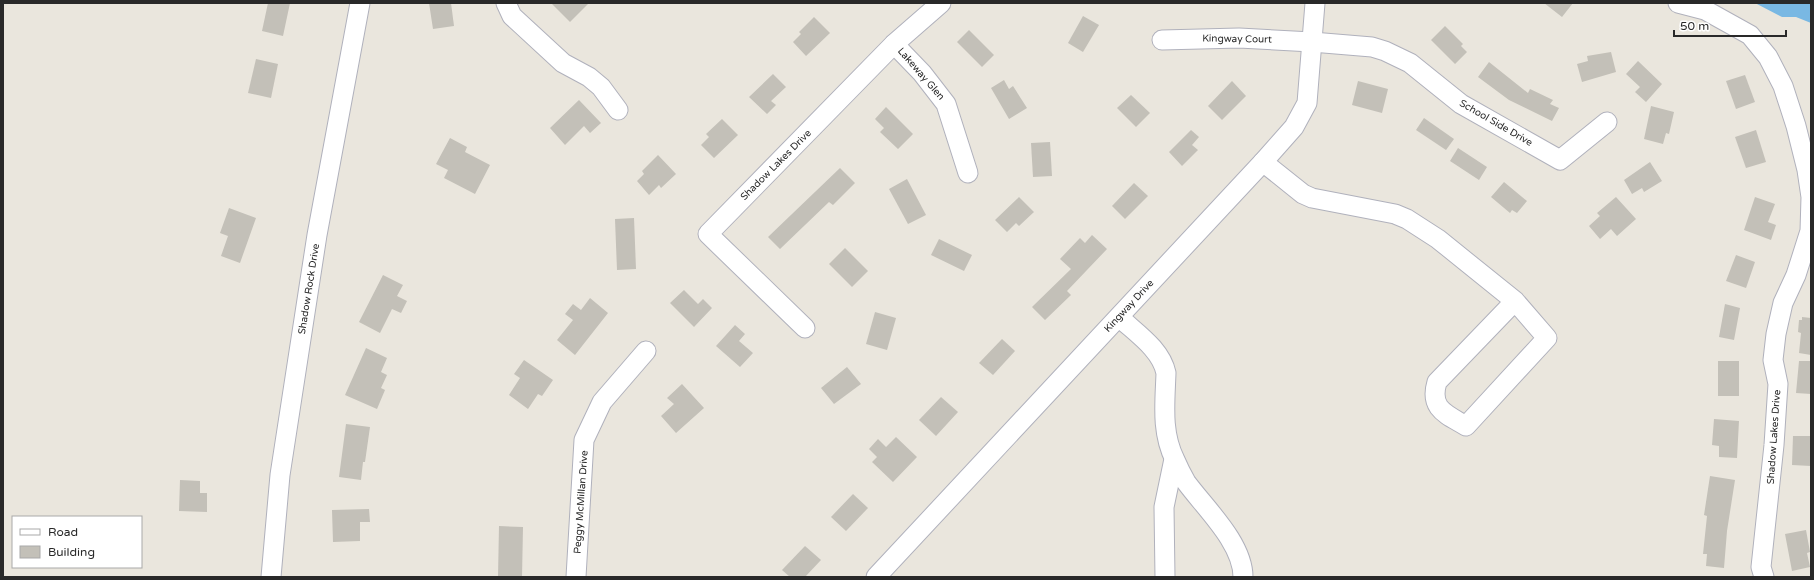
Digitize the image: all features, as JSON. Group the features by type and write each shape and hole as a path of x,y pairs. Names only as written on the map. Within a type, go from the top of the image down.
{"street":[{"name":"Shadow Rock Drive","path":"271,577 282,459 317,235 360,3"},
{"path":"506,3 512,16 563,64 589,77 601,87 618,110"},
{"name":"Shadow Lakes Drive","path":"805,328 708,234 894,44 941,3"},
{"name":"Kingway Drive","path":"876,577 1263,162 1294,126 1303,112 1309,90 1315,3"},
{"name":"Shadow Lakes Drive","path":"1678,3 1705,10 1750,34 1768,57 1783,86 1796,126 1807,170 1811,197 1810,231 1796,275 1783,303 1776,334 1774,360 1778,384 1774,445 1761,567 1764,577"},
{"name":"Kingway Court","path":"1162,40 1239,38 1312,42"},
{"name":"School Side Drive","path":"1312,42 1372,47 1398,57 1421,71 1461,104 1560,160 1607,122"},
{"name":"Lakeway Glen","path":"894,44 922,73 946,104 968,173"},
{"path":"1263,162 1303,194 1312,198 1395,214 1407,219 1438,239 1516,301 1547,338 1466,426 1442,412 1436,402 1434,391 1437,382 1516,301"},
{"path":"1119,317 1153,349 1164,366 1166,373 1164,422 1174,459 1185,480 1238,552 1243,569 1243,577"},
{"name":"Peggy McMillan Drive","path":"576,577 584,440 602,402 646,351"},
{"path":"1165,577 1164,507 1174,459"}],"water":[{"path":"1755,3 1811,3 1811,23 1796,17 1782,17"}],"building":[{"path":"268,3 290,3 283,36 262,31"},
{"path":"429,3 451,3 454,26 433,29"},
{"path":"551,3 589,3 570,22"},
{"path":"1544,3 1573,3 1562,17"},
{"path":"1083,16 1099,25 1083,52 1068,43"},
{"path":"814,17 830,33 806,56 793,42 801,34 799,32"},
{"path":"1445,26 1463,44 1461,46 1467,52 1455,64 1431,40"},
{"path":"969,30 994,55 982,67 957,42"},
{"path":"1611,52 1616,72 1582,82 1577,64 1588,61 1587,56"},
{"path":"256,59 278,64 271,98 248,93"},
{"path":"1638,61 1662,84 1646,102 1635,92 1640,87 1626,74"},
{"path":"1489,62 1528,93 1530,89 1553,100 1550,104 1559,108 1552,121 1509,100 1478,77"},
{"path":"773,74 786,87 771,101 776,105 767,114 749,97"},
{"path":"1745,75 1755,102 1736,109 1726,81"},
{"path":"1004,80 1009,89 1013,86 1027,108 1009,119 991,88"},
{"path":"1232,81 1246,96 1222,120 1208,106"},
{"path":"1358,81 1388,89 1382,113 1352,105"},
{"path":"1131,95 1150,113 1136,127 1117,108"},
{"path":"579,100 601,123 590,133 584,126 565,145 550,128"},
{"path":"1651,106 1674,112 1669,134 1666,133 1663,144 1644,139"},
{"path":"886,107 913,134 898,149 880,132 884,128 875,119"},
{"path":"1424,118 1454,139 1446,150 1416,130"},
{"path":"722,119 738,135 714,158 701,145 709,137 706,134"},
{"path":"1191,130 1199,137 1192,145 1198,150 1182,166 1169,152"},
{"path":"1756,130 1766,162 1746,168 1735,137"},
{"path":"450,138 467,147 465,152 490,165 475,194 444,178 448,170 436,164"},
{"path":"1050,142 1052,176 1033,177 1031,143"},
{"path":"1458,148 1487,167 1479,180 1450,161"},
{"path":"658,155 676,174 661,188 659,185 649,195 637,181 644,174 642,171"},
{"path":"1650,162 1662,181 1644,192 1642,188 1632,194 1624,180"},
{"path":"840,168 855,183 833,205 829,202 780,249 768,237"},
{"path":"907,179 926,215 908,224 889,189"},
{"path":"1504,182 1527,201 1517,213 1512,210 1510,213 1491,197"},
{"path":"1134,183 1148,196 1125,219 1112,206"},
{"path":"1019,197 1034,212 1019,226 1016,223 1007,232 995,220"},
{"path":"1616,197 1636,219 1617,236 1611,229 1600,239 1589,226 1600,216 1597,213"},
{"path":"1755,197 1775,204 1768,222 1776,225 1771,240 1744,230"},
{"path":"229,208 256,218 240,263 221,256 228,236 220,233"},
{"path":"634,218 636,269 617,270 615,219"},
{"path":"1092,235 1107,249 1067,291 1071,295 1045,320 1032,307 1071,269 1060,259 1080,238 1085,243"},
{"path":"939,239 972,255 964,271 931,255"},
{"path":"845,248 868,271 852,287 829,264"},
{"path":"1736,255 1755,262 1746,288 1726,281"},
{"path":"383,275 403,285 397,296 407,301 401,313 392,309 380,333 359,322"},
{"path":"684,290 698,304 703,299 712,308 694,327 670,303"},
{"path":"590,298 608,313 575,355 557,340 573,320 565,314 573,304 581,310"},
{"path":"1725,304 1740,308 1734,340 1719,337"},
{"path":"875,312 896,318 887,350 866,344"},
{"path":"1802,317 1811,318 1811,355 1799,353 1801,333 1798,332 1799,320 1802,320"},
{"path":"735,325 745,334 739,341 753,353 740,367 716,346"},
{"path":"1002,339 1015,351 993,375 979,363"},
{"path":"366,348 387,358 381,372 387,375 381,388 385,390 377,409 345,395"},
{"path":"524,360 553,380 542,396 538,394 528,409 509,395 520,378 514,374"},
{"path":"1718,361 1739,361 1739,396 1718,396"},
{"path":"1799,361 1811,361 1811,394 1796,393"},
{"path":"847,367 861,384 834,404 821,388"},
{"path":"682,384 704,408 676,433 661,416 674,404 667,398"},
{"path":"941,397 958,412 936,436 919,420"},
{"path":"1714,419 1739,421 1737,458 1719,457 1719,446 1712,445"},
{"path":"346,424 370,427 361,480 339,477"},
{"path":"1793,436 1811,436 1811,466 1792,465"},
{"path":"896,437 917,457 893,482 872,462 877,457 869,449 878,439 886,447"},
{"path":"1710,476 1735,480 1727,531 1724,568 1706,566 1707,554 1703,554 1707,516 1704,515"},
{"path":"180,480 200,481 200,493 207,493 207,512 179,511"},
{"path":"853,494 868,508 846,531 831,517"},
{"path":"369,509 370,522 360,522 360,541 333,542 332,510"},
{"path":"499,526 523,527 522,577 498,577"},
{"path":"1806,530 1810,552 1807,553 1810,567 1792,571 1785,534"},
{"path":"805,546 821,560 805,577 790,577 782,570"}]}
